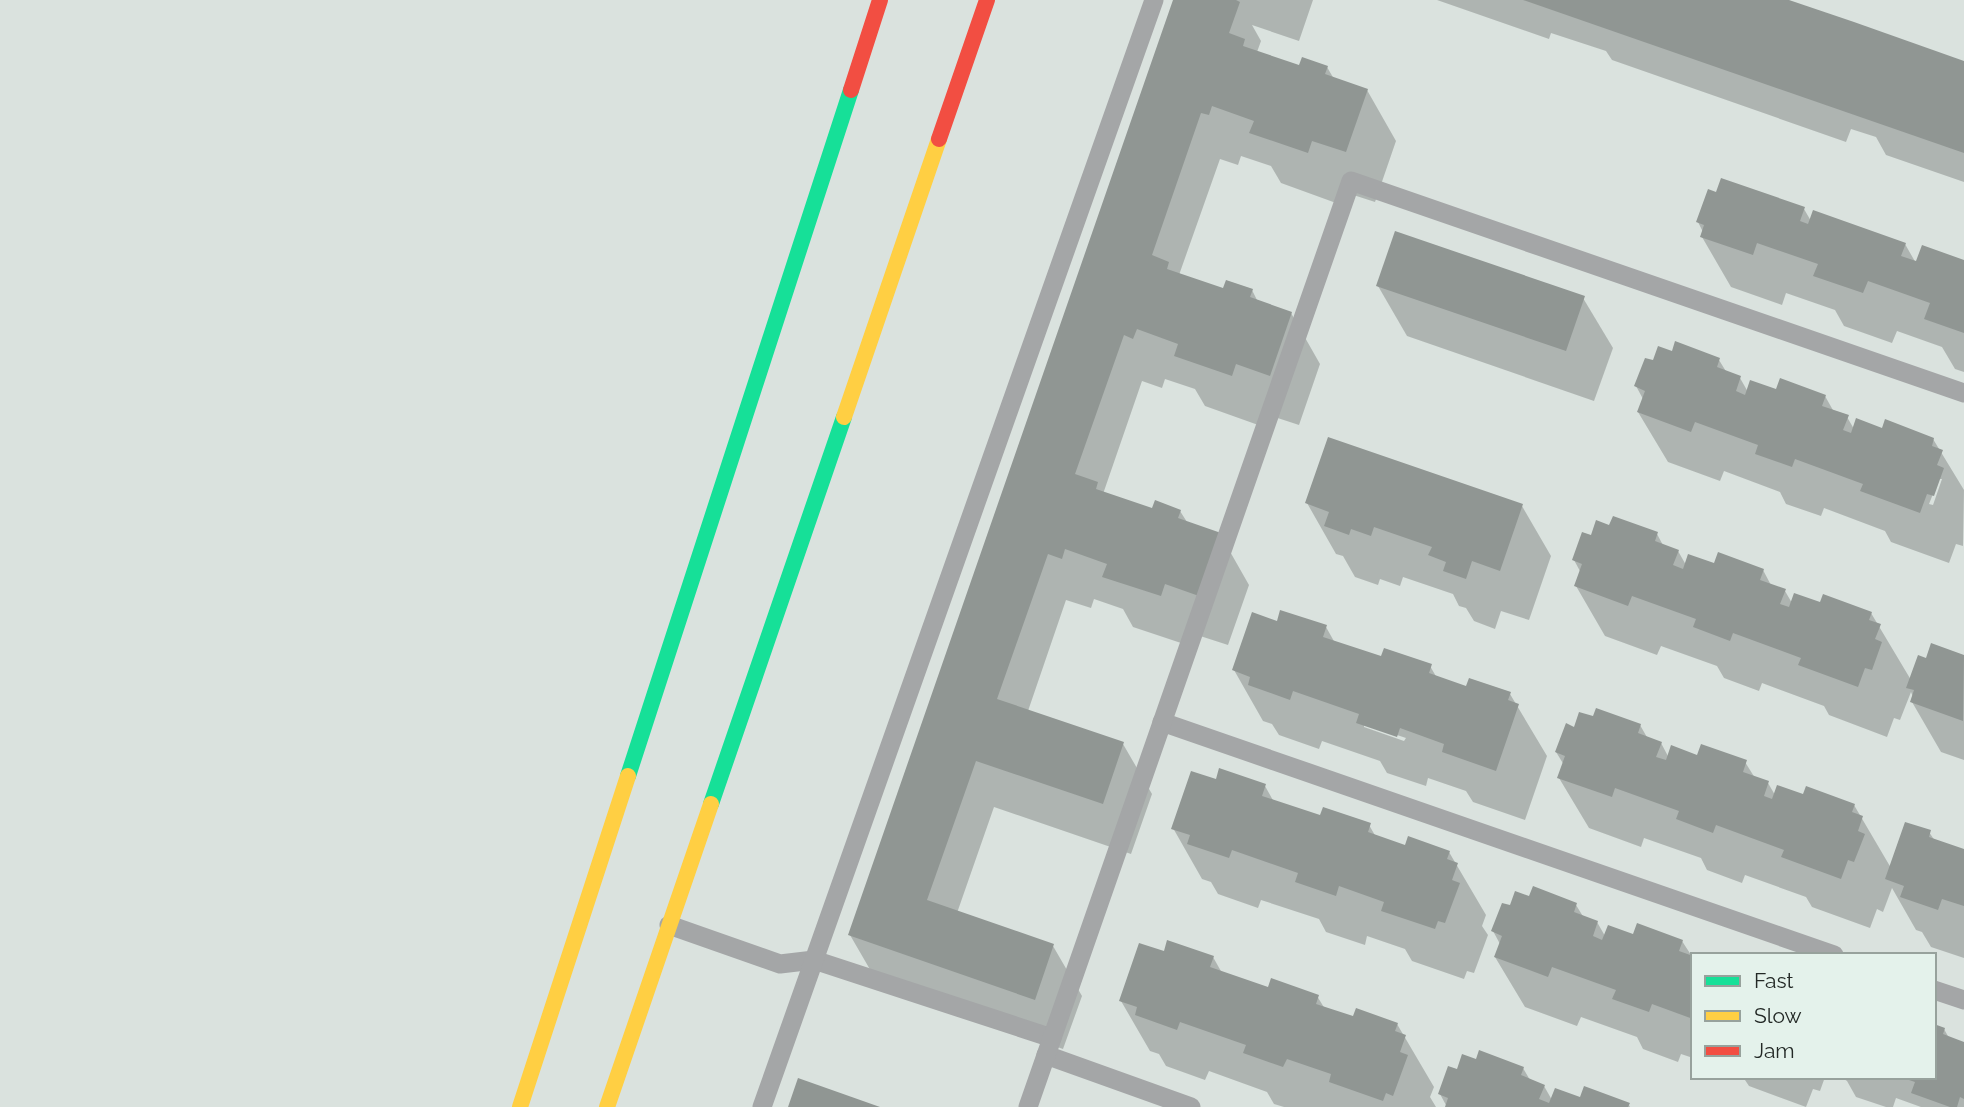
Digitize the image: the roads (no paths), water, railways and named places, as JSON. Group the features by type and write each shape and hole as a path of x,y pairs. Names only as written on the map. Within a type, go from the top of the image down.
{"main road":[{"path":"520,1107 880,0"},
{"path":"607,1107 987,0"}],"lane":[{"path":"762,1107 1154,0"},
{"path":"1028,1107 1350,181 1964,393"},
{"path":"1162,722 1828,953"},
{"path":"669,925 780,964 814,960 1049,1046 1191,1107"},
{"path":"1936,990 1964,1000"}]}
